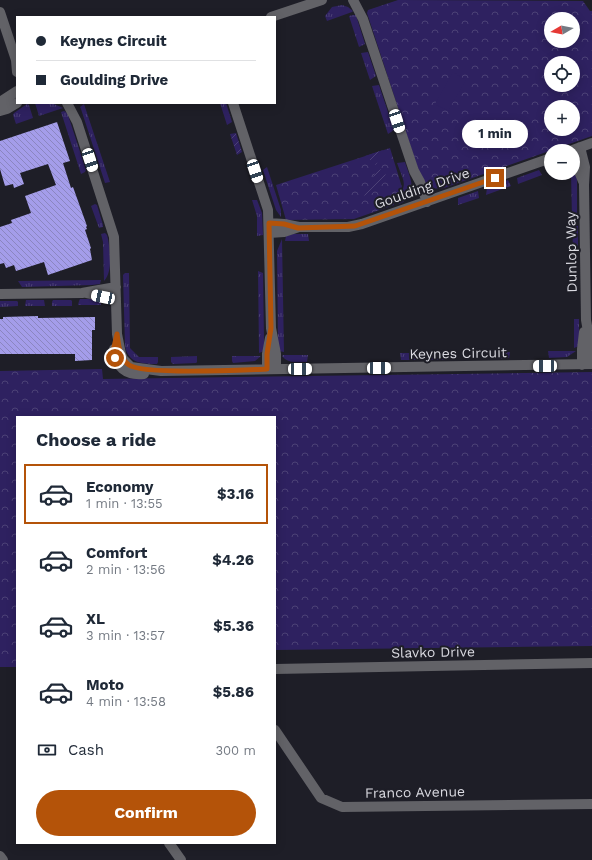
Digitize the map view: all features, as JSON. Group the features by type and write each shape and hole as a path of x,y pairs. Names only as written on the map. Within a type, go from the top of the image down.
{"street":[{"path":"274,16 322,0"},
{"path":"353,0 363,19 414,171 420,182 424,203"},
{"path":"360,0 363,19"},
{"path":"0,12 16,61"},
{"path":"0,102 16,92"},
{"path":"0,111 16,104"},
{"name":"Keynes Circuit","path":"68,104 77,122 114,237 117,334 114,353 117,363 124,371 136,375 143,375 156,371 588,365"},
{"name":"Keynes Circuit","path":"75,104 77,122"},
{"path":"233,104 266,204 269,228 271,328 267,354 271,369"},
{"path":"580,147 592,143"},
{"name":"Goulding Drive","path":"269,228 284,232 298,228 355,226 544,160"},
{"name":"Dunlop Way","path":"580,160 585,167 586,320 582,349 588,365"},
{"name":"Dunlop Way","path":"580,175 584,185"},
{"path":"0,294 82,293 116,287"},
{"path":"82,293 116,298"},
{"name":"Slavko Drive","path":"276,669 592,663"},
{"name":"Franco Avenue","path":"276,731 322,798 342,807 592,804"},
{"path":"170,844 181,860"},
{"path":"0,856 3,860"}],"green space":[{"path":"398,0 583,1 590,11 592,11 592,136 569,144 544,144 544,153 444,188 436,189 430,187 425,184 421,178 367,13 368,10"},
{"path":"342,5 353,11 327,21 325,16 332,7"},
{"path":"356,15 365,44 359,47 349,16"},
{"path":"368,52 376,76 370,80 361,53"},
{"path":"453,72 466,80 448,111 435,104"},
{"path":"379,85 394,130 388,134 372,86"},
{"path":"27,104 29,105 33,118 16,124 13,115 14,113"},
{"path":"35,104 54,104 63,108 39,116"},
{"path":"84,104 110,182 105,183 80,107"},
{"path":"220,104 226,104 232,122 227,125"},
{"path":"64,111 68,115 86,170 81,174 61,112"},
{"path":"236,133 242,152 237,155 230,134"},
{"path":"390,148 402,187 394,201 394,205 354,219 286,220 276,185"},
{"path":"383,150 376,165 365,156"},
{"path":"405,162 412,186 410,196 399,204 397,201 403,190 404,182 397,163"},
{"path":"267,167 281,210 281,217 276,210 263,170"},
{"path":"378,167 389,178 361,203"},
{"path":"539,170 542,175 518,184 517,178"},
{"path":"508,180 511,186 486,195 487,188"},
{"path":"571,180 577,180 577,217 572,218"},
{"path":"478,191 479,198 458,205 458,198"},
{"path":"252,200 257,200 262,213 263,235 257,236 257,216"},
{"path":"95,204 97,205 103,227 99,228 91,206"},
{"path":"572,225 578,226 578,246 573,247"},
{"path":"105,233 108,239 110,266 107,277 104,281 103,242 101,234"},
{"path":"293,234 308,234 309,241 285,241 286,236"},
{"path":"282,239 284,352 279,351 278,342 277,251"},
{"path":"258,271 263,273 264,340 264,351 259,353"},
{"path":"125,273 129,273 130,348 139,357 158,357 157,364 146,364 136,361 129,356 127,352 125,346 123,275"},
{"path":"101,280 100,284 92,285 22,287 18,281"},
{"path":"80,299 93,299 100,301 101,305 78,305"},
{"path":"26,300 44,300 45,306 25,306"},
{"path":"53,300 71,300 72,306 52,306"},
{"path":"0,301 17,301 18,306 0,307"},
{"path":"574,319 579,319 579,346 574,348"},
{"path":"548,351 576,351 567,357 549,358"},
{"path":"491,352 510,352 509,358 491,359"},
{"path":"400,353 422,353 420,360 401,360"},
{"path":"428,353 448,353 447,360 429,360"},
{"path":"308,355 307,362 290,361 284,359 282,356"},
{"path":"197,356 196,363 173,364 171,362 171,357"},
{"path":"232,356 261,356 255,361 233,363"},
{"path":"102,369 103,379 592,372 592,646 276,650 276,416 16,416 16,667 0,667 0,371"}],"building":[{"path":"57,122 70,161 63,163 71,188 73,187 87,226 87,229 85,230 91,248 92,260 48,275 44,262 16,271 14,265 6,268 4,263 0,264 0,227 12,223 11,220 31,213 25,196 56,185 48,164 20,173 24,184 14,188 13,184 5,186 0,169 0,141"},
{"path":"38,316 38,318 95,317 95,330 92,330 92,360 75,361 75,354 0,354 0,319 3,319 3,317"}],"route":[{"path":"115,358 114,347 117,334 123,359 131,367 156,371 267,369 267,354 271,328 269,223 284,224 298,228 355,226 495,178"}]}
